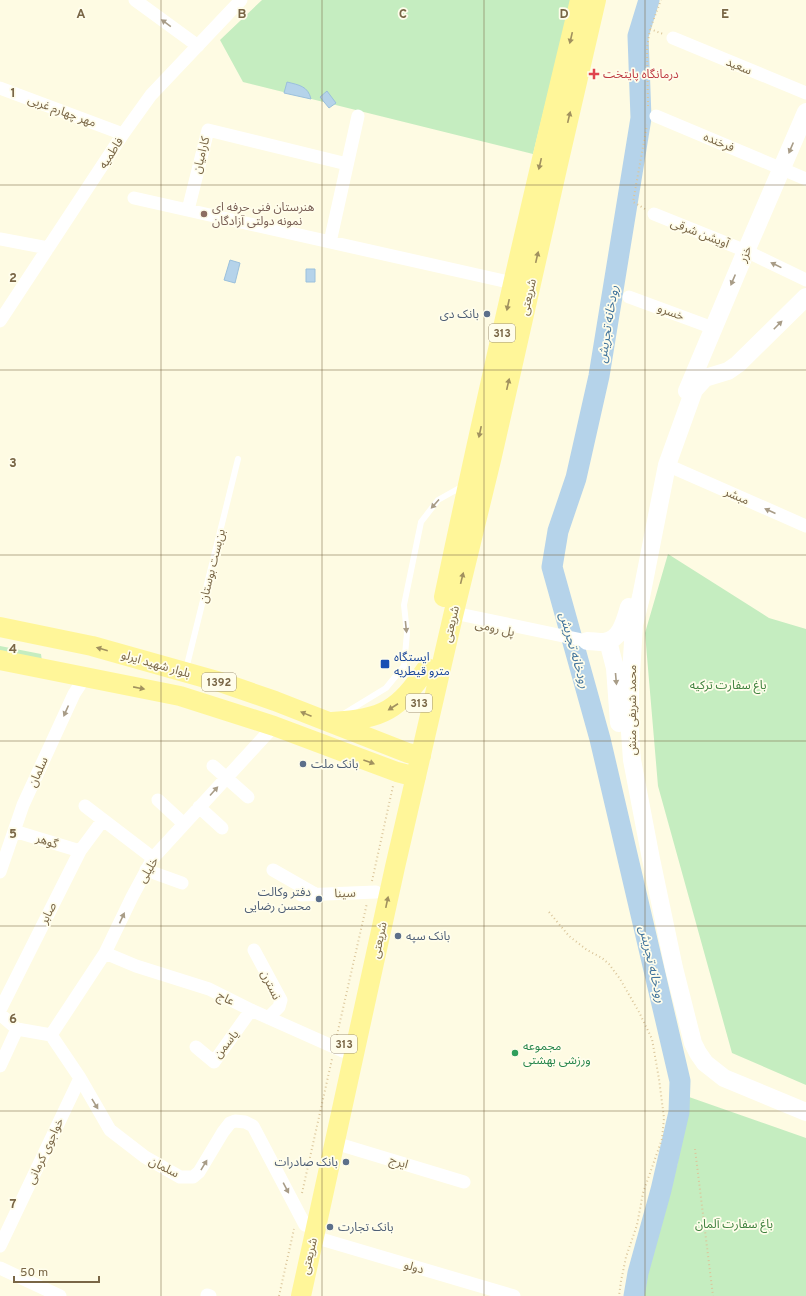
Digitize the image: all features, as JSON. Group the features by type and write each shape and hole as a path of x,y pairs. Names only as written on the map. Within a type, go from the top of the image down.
{"main road":[{"name":"شریعتی","path":"415,754 427,668 441,614 468,484 513,283 580,0"},
{"name":"شریعتی","path":"288,1296 306,1224 339,1050 373,892 405,774 415,754 453,616 492,456 596,0"},
{"name":"بلوار شهید ایرلو","path":"0,627 92,646 220,682 275,701 327,722 415,754"},
{"path":"32,667 44,664 51,660 57,650 54,644 48,639 37,635"},
{"name":"بلوار شهید ایرلو","path":"0,660 180,696 274,726 405,774"},
{"path":"327,722 358,720 390,709 401,701 412,689 427,668"},
{"name":"شریعتی","path":"300,1296 306,1224 335,1143 395,866 405,774"}],"street":[{"path":"135,0 198,46"},
{"name":"فاطمیه","path":"0,321 123,134 151,95 241,0"},
{"name":"سعید","path":"673,38 806,93"},
{"name":"مهر چهارم غربی","path":"0,88 123,134"},
{"name":"خزر","path":"685,396 806,112"},
{"path":"330,242 358,116"},
{"name":"فرخنده","path":"651,116 806,179"},
{"name":"کارامیان","path":"188,210 208,130 347,164"},
{"path":"134,198 513,283"},
{"name":"آویشن شرقی","path":"654,214 746,251 806,280"},
{"path":"0,239 48,248"},
{"name":"خسرو","path":"629,297 713,328"},
{"name":"محمد شریفی منش","path":"629,625 641,597 667,466 694,390 705,378 728,371 738,364 806,297"},
{"path":"705,348 707,355 713,360 722,362 731,361 757,346"},
{"name":"محمد شریفی منش","path":"685,396 661,463 632,597 629,625 630,732 632,760 674,968 693,1043 705,1063 724,1078 806,1112"},
{"name":"مبشر","path":"667,466 806,526"},
{"name":"پل رومی","path":"453,616 458,619 585,644 609,645"},
{"path":"609,645 623,642 629,625"},
{"name":"محمد شریفی منش","path":"609,645 615,668 621,740 642,860 665,968 682,1038 691,1061 699,1072 717,1084 806,1121"},
{"name":"سلمان","path":"0,872 4,849 14,831 23,805 74,694 85,677"},
{"name":"خلیلی","path":"51,1035 106,953 132,897 154,858 274,726"},
{"path":"213,766 248,797"},
{"path":"158,800 184,824"},
{"path":"85,806 154,858"},
{"path":"199,807 222,828"},
{"name":"صابر","path":"0,1010 80,851 103,820"},
{"name":"گوهر","path":"14,831 80,851"},
{"path":"146,870 182,883"},
{"path":"273,870 315,894"},
{"name":"سینا","path":"301,895 373,892"},
{"name":"نسترن","path":"254,950 281,1000 279,1007 268,1018"},
{"name":"عاج","path":"106,953 136,966 209,989 339,1050"},
{"name":"یاسمن","path":"196,1047 214,1062 251,1010"},
{"path":"0,1014 17,1029 51,1035"},
{"path":"0,1066 17,1029"},
{"name":"سلمان","path":"51,1035 80,1078 110,1130 145,1157 180,1177 193,1177 200,1172 223,1132 230,1123 235,1121 246,1122 254,1126 306,1224"},
{"name":"خواجوی کرمانی","path":"0,1246 80,1078"},
{"name":"ایرج","path":"335,1143 464,1182"},
{"name":"دولو","path":"306,1224 514,1296"},
{"path":"0,1268 60,1296"}],"lane":[{"name":"بن‌بست بوستان","path":"186,673 238,459"},
{"path":"327,722 351,710 386,688 404,666 407,633 404,605 421,522 438,500 468,484"}],"path":[{"path":"633,202 651,116 647,48 650,29 661,0"},
{"name":"شریعتی","path":"279,1296 306,1224 339,1050 373,892 405,774"},
{"path":"549,912 569,936 609,964 636,1006 652,1039 664,1118 662,1139 643,1194 637,1225 626,1257 621,1281 620,1296"},
{"path":"695,1149 714,1296"}],"green space":[{"path":"262,0 571,0 533,154 243,82 220,40"},
{"name":"باغ سفارت ترکیه","path":"668,554 769,618 806,629 806,1085 732,1053 658,786 645,633"},
{"path":"0,646 41,654 42,661 0,656"},
{"name":"باغ سفارت آلمان","path":"689,1097 806,1138 806,1296 641,1296 657,1225 677,1166"}],"water":[{"path":"287,82 299,85 308,91 311,99 284,93"},
{"path":"327,91 336,103 329,108 320,97"},
{"path":"230,260 240,263 235,283 224,280"},
{"path":"306,269 315,269 315,282 306,282"}],"waterway":[{"name":"رودخانه تجریش","path":"634,1296 638,1273 661,1190 679,1112 680,1081 600,739 552,567 558,531 576,478 599,376 641,118 638,36 649,0"}],"place":[{"name":"درمانگاه پایتخت","path":"594,74"},
{"name":"هنرستان فنی حرفه ای نمونه دولتی آزادگان","path":"204,214"},
{"name":"بانک دی","path":"487,314"},
{"name":"ایستگاه مترو قیطریه","path":"385,664"},
{"name":"بانک ملت","path":"303,764"},
{"name":"دفتر وکالت محسن رضایی","path":"319,899"},
{"name":"بانک سپه","path":"398,936"},
{"name":"مجموعه ورزشی بهشتی","path":"515,1053"},
{"name":"بانک صادرات","path":"346,1162"},
{"name":"بانک تجارت","path":"330,1227"}]}
